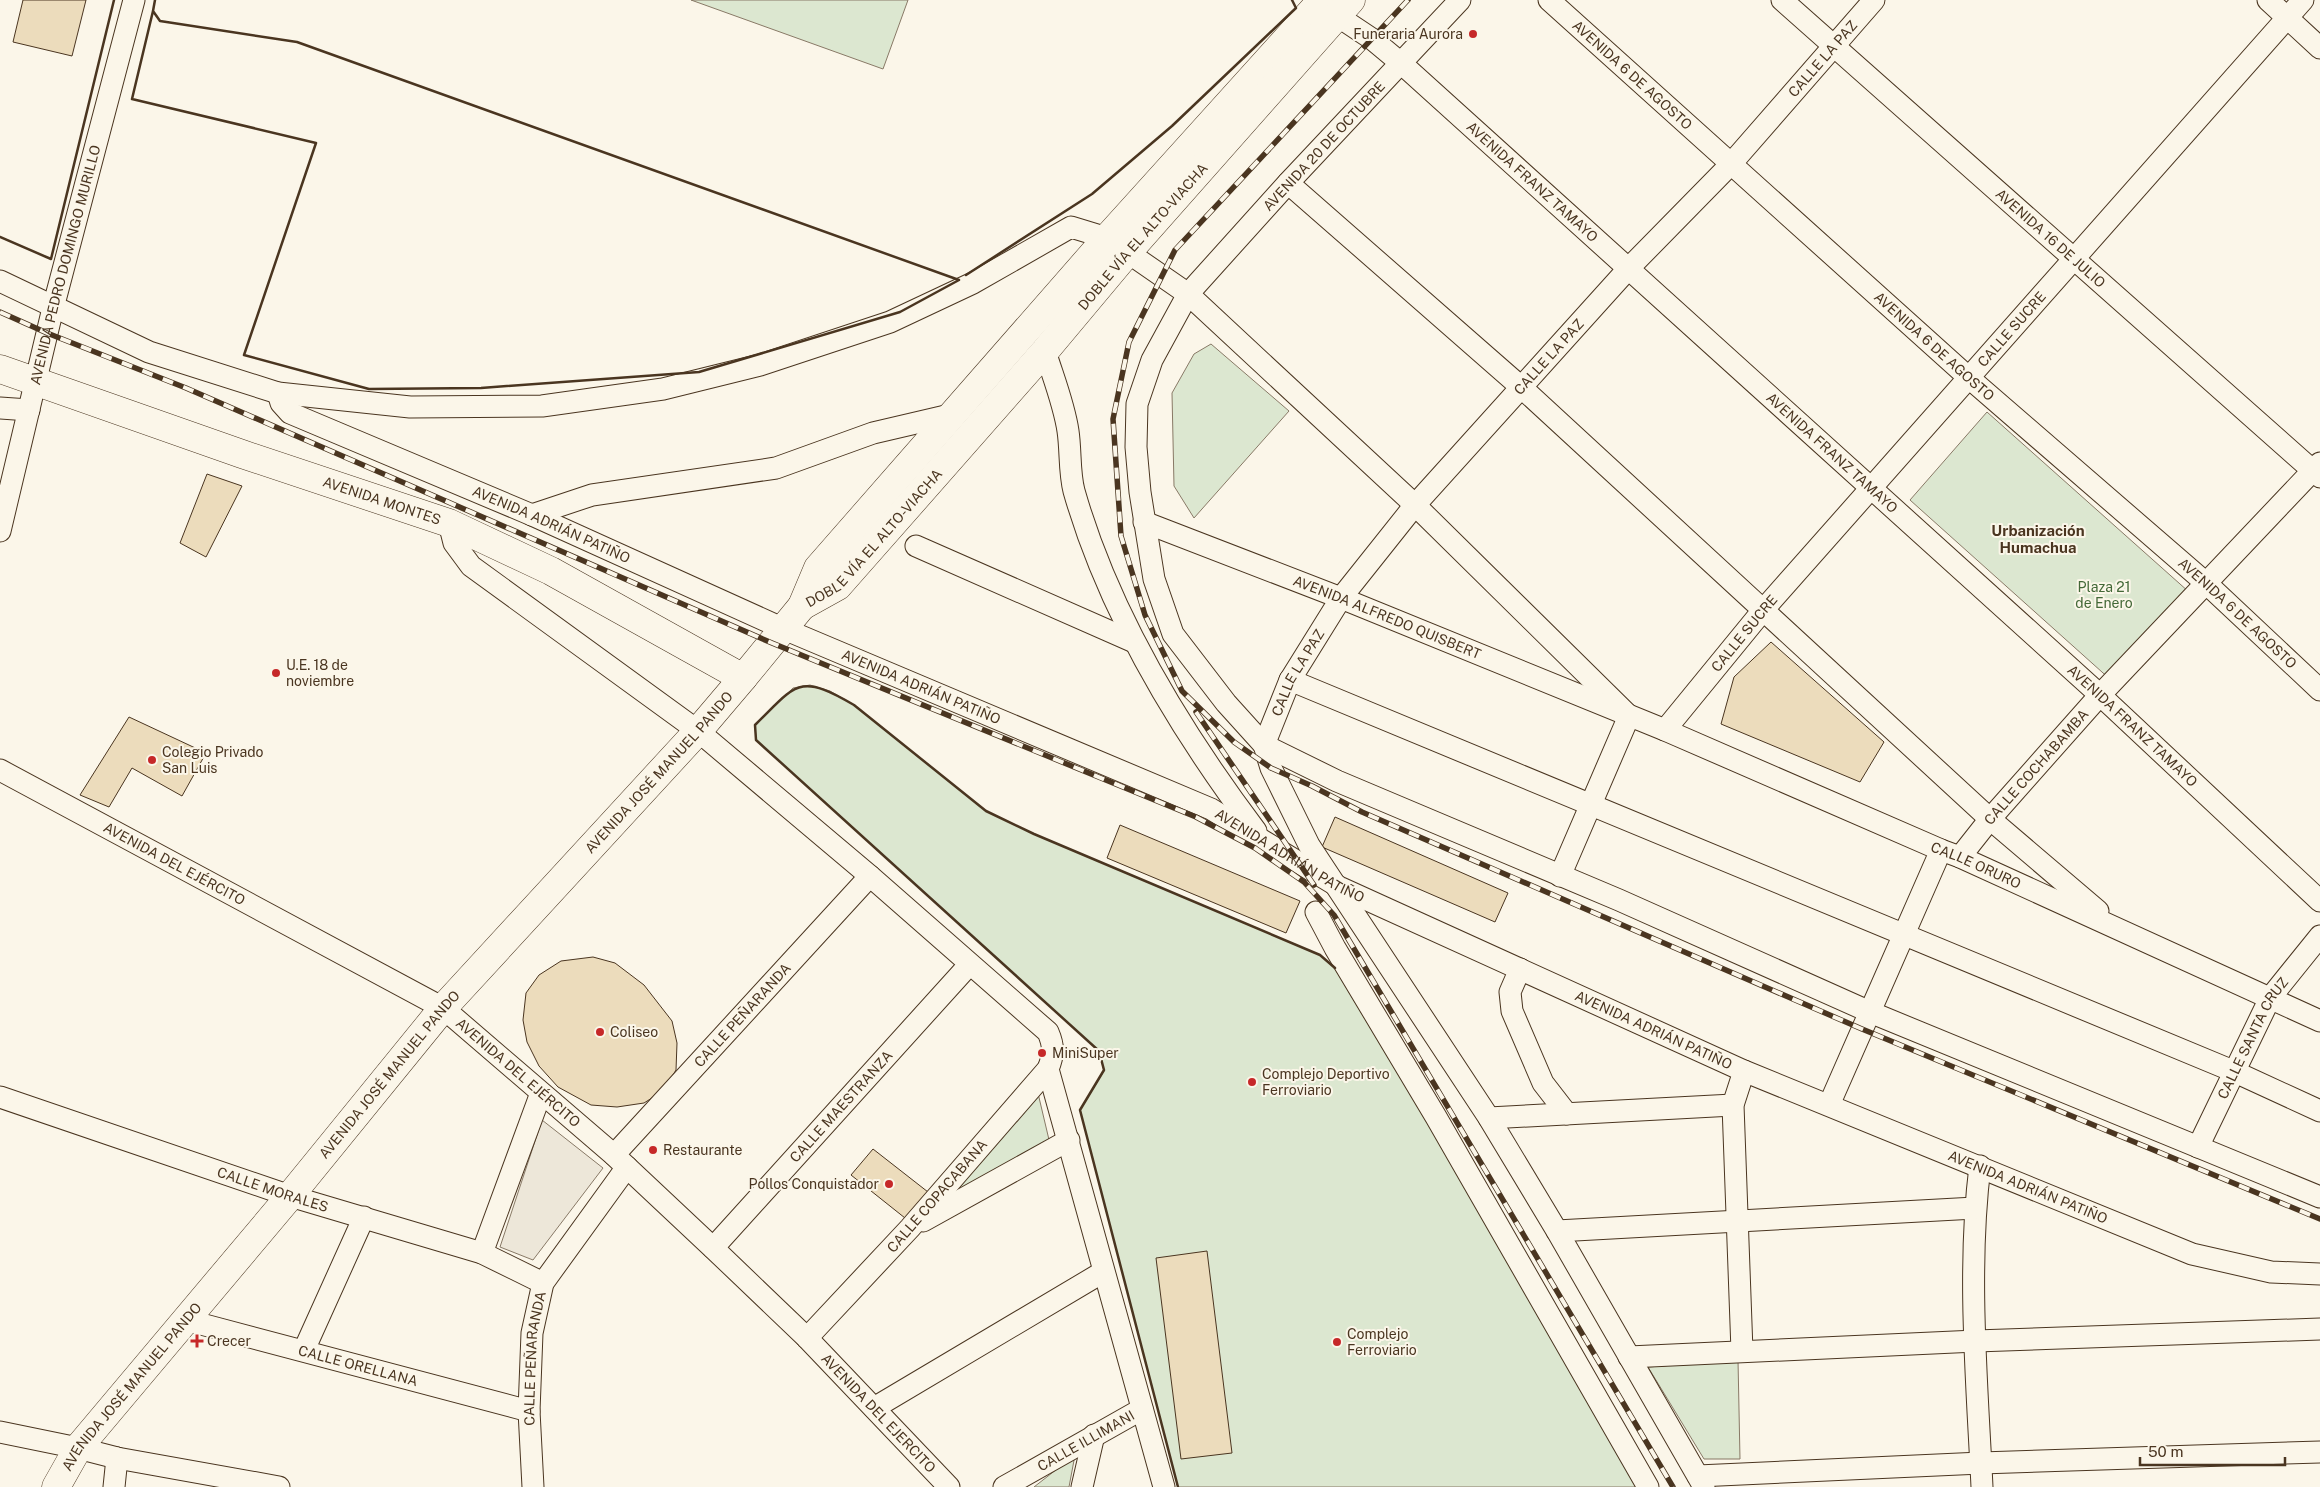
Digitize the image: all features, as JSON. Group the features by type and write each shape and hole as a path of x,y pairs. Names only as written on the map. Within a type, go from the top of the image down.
{"main road":[{"name":"DOBLE VÍA EL ALTO-VIACHA","path":"802,606 818,568 950,415 1117,246 1336,5"},
{"name":"DOBLE VÍA EL ALTO-VIACHA","path":"802,606 838,586 1045,351 1117,246"},
{"name":"AVENIDA MONTES","path":"0,369 35,383 449,523 552,571 743,678"},
{"name":"AVENIDA JOSÉ MANUEL PANDO","path":"56,1487 78,1448 290,1196 443,1008 698,731 802,606"}],"street":[{"name":"AVENIDA PEDRO DOMINGO MURILLO","path":"0,531 53,308 134,0"},
{"name":"AVENIDA 20 DE OCTUBRE","path":"1264,744 1226,703 1173,634 1154,579 1144,522 1136,448 1138,404 1152,360 1188,294 1288,183 1402,64 1460,0"},
{"name":"AVENIDA 6 DE AGOSTO","path":"1549,0 1968,377 2207,584 2320,690"},
{"name":"AVENIDA 16 DE JULIO","path":"1782,0 2074,260 2318,470"},
{"name":"CALLE LA PAZ","path":"1264,744 1290,680 1341,598 1415,505 1628,269 1730,164 1874,0"},
{"path":"2268,0 2320,48"},
{"name":"CALLE SUCRE","path":"1665,730 1764,609 2303,0"},
{"name":"AVENIDA FRANZ TAMAYO","path":"1336,5 2100,695 2320,901"},
{"path":"1288,183 1521,387 1990,819 2117,927"},
{"path":"0,281 53,308 149,352 278,392 410,407 542,406 663,389 760,365 890,322 973,283 1071,227 1117,246 1188,294 1415,505 1629,716 1560,876"},
{"path":"1045,351 1068,430 1073,489 1119,612 1134,642 1215,777 1263,841"},
{"name":"AVENIDA ADRIÁN PATIÑO","path":"278,392 281,404 290,413 532,515 784,629 1211,809 1339,887 1744,1071 2192,1254 2271,1272 2320,1274"},
{"path":"0,408 29,410"},
{"path":"532,515 592,495 776,468 873,433 950,415"},
{"name":"CALLE COCHABAMBA","path":"1829,1106 1904,935 1951,854 1990,819 2100,695 2318,470"},
{"name":"AVENIDA ALFREDO QUISBERT","path":"1144,522 1341,598 1629,716"},
{"path":"449,523 454,543 471,566 698,731 870,876 969,965"},
{"path":"916,546 1134,642"},
{"path":"1290,680 2233,1071 2320,1111"},
{"name":"CALLE ORURO","path":"1629,716 2117,927 2320,1021"},
{"path":"1264,744 1337,781 1560,876 1870,1012 2320,1198"},
{"path":"1264,744 1271,768 1309,845 1339,887 1489,1118 1557,1231 1701,1482 1981,1463 2320,1452"},
{"name":"AVENIDA DEL EJÉRCITO","path":"0,770 443,1008 620,1161 807,1338"},
{"name":"CALLE PEÑARANDA","path":"533,1487 529,1410 532,1333 543,1283 620,1161 870,876"},
{"path":"1316,912 1335,948 1436,1117 1648,1487"},
{"name":"CALLE SANTA CRUZ","path":"2198,1147 2233,1071 2270,998 2320,936"},
{"name":"CALLE COPACABANA","path":"807,1338 910,1228 1048,1068 1054,1045 1048,1032 969,965"},
{"name":"CALLE MAESTRANZA","path":"713,1248 969,965"},
{"path":"1520,969 1510,992 1512,1011 1543,1083 1568,1114"},
{"path":"1048,1068 1164,1487"},
{"path":"1742,1352 1733,1106 1744,1071"},
{"path":"482,1253 541,1093"},
{"name":"CALLE MORALES","path":"0,1097 290,1196 482,1253 543,1283"},
{"path":"1489,1118 1733,1106"},
{"path":"910,1228 1069,1140"},
{"path":"1980,1166 1975,1208 1976,1340 1982,1487"},
{"path":"1557,1231 1975,1208"},
{"path":"304,1350 364,1217"},
{"path":"874,1408 1104,1272"},
{"name":"CALLE ORELLANA","path":"186,1320 529,1410"},
{"path":"1629,1357 1976,1340 2320,1329"},
{"name":"AVENIDA DEL EJERCITO","path":"807,1338 949,1487"},
{"name":"CALLE ILLIMANI","path":"1004,1487 1142,1409"},
{"path":"0,1432 117,1458 279,1487"},
{"path":"1082,1487 1094,1435"},
{"path":"114,1487 117,1458"}],"green space":[{"path":"691,0 908,0 883,69"},
{"path":"1211,344 1289,411 1194,518 1174,486 1172,393 1194,354"},
{"name":"Plaza 21 de Enero","path":"1987,412 2189,592 2112,681 1910,500"},
{"name":"Complejo Deportivo Ferroviario","path":"810,685 830,691 854,705 986,811 1034,834 1320,955 1334,967 1646,1487 1178,1487 1080,1110 1104,1071 1099,1051 756,740 755,725 793,688"},
{"path":"1037,1089 1050,1144 935,1210"},
{"path":"1738,1360 1740,1459 1704,1459 1648,1367"},
{"path":"1075,1455 1069,1487 1034,1487"}],"shaded area":[{"path":"542,1120 603,1168 533,1260 500,1247"}],"building":[{"path":"23,0 86,0 72,56 13,42"},
{"path":"207,474 242,486 206,557 180,543"},
{"path":"1771,642 1884,742 1860,782 1721,724 1734,677"},
{"name":"Colegio Privado San Luis","path":"129,717 206,753 182,796 132,768 109,807 80,795"},
{"path":"1335,817 1508,893 1495,922 1322,847"},
{"path":"1120,825 1300,901 1286,933 1107,858"},
{"name":"Coliseo","path":"593,957 615,963 644,985 672,1021 677,1043 676,1070 663,1091 644,1103 617,1107 591,1105 558,1087 539,1066 527,1042 523,1020 526,993 539,975 561,961"},
{"name":"Pollos Conquistador","path":"873,1149 928,1192 905,1218 851,1175"},
{"path":"1207,1251 1232,1453 1181,1459 1156,1258"}],"railway":[{"path":"1408,0 1175,250 1129,342 1113,419 1121,536 1145,615 1182,691 1234,742 1271,768 1312,786 1362,812 1862,1029 2320,1219"},
{"path":"0,312 47,333 186,388 772,643 1196,817 1255,848 1304,882 1334,915 1673,1487"},
{"path":"1196,712 1314,885"}],"wall":[{"path":"0,237 51,259 114,0"},
{"path":"153,11 155,0"},
{"path":"966,275 1092,194 1172,126 1296,8 1292,0"},
{"path":"153,11 160,21 297,42 959,280 900,312 699,372 481,388 369,389 244,355 316,143 132,99 153,11"},
{"path":"1178,1487 1080,1110 1104,1070 1099,1051 756,740 755,725 790,692 809,686 821,689 854,705 986,811 1034,834 1320,955 1335,968"}],"place":[{"name":"Funeraria Aurora","path":"1473,34"},
{"name":"U.E. 18 de noviembre","path":"276,673"},
{"name":"Colegio Privado San Luis","path":"152,760"},
{"name":"Coliseo","path":"600,1032"},
{"name":"MiniSuper","path":"1042,1053"},
{"name":"Complejo Deportivo Ferroviario","path":"1252,1082"},
{"name":"Restaurante","path":"653,1150"},
{"name":"Pollos Conquistador","path":"889,1184"},
{"name":"Crecer","path":"197,1341"},
{"name":"Complejo Ferroviario","path":"1337,1342"}],"district":[{"name":"Urbanización Humachua","path":"2038,538"}]}
